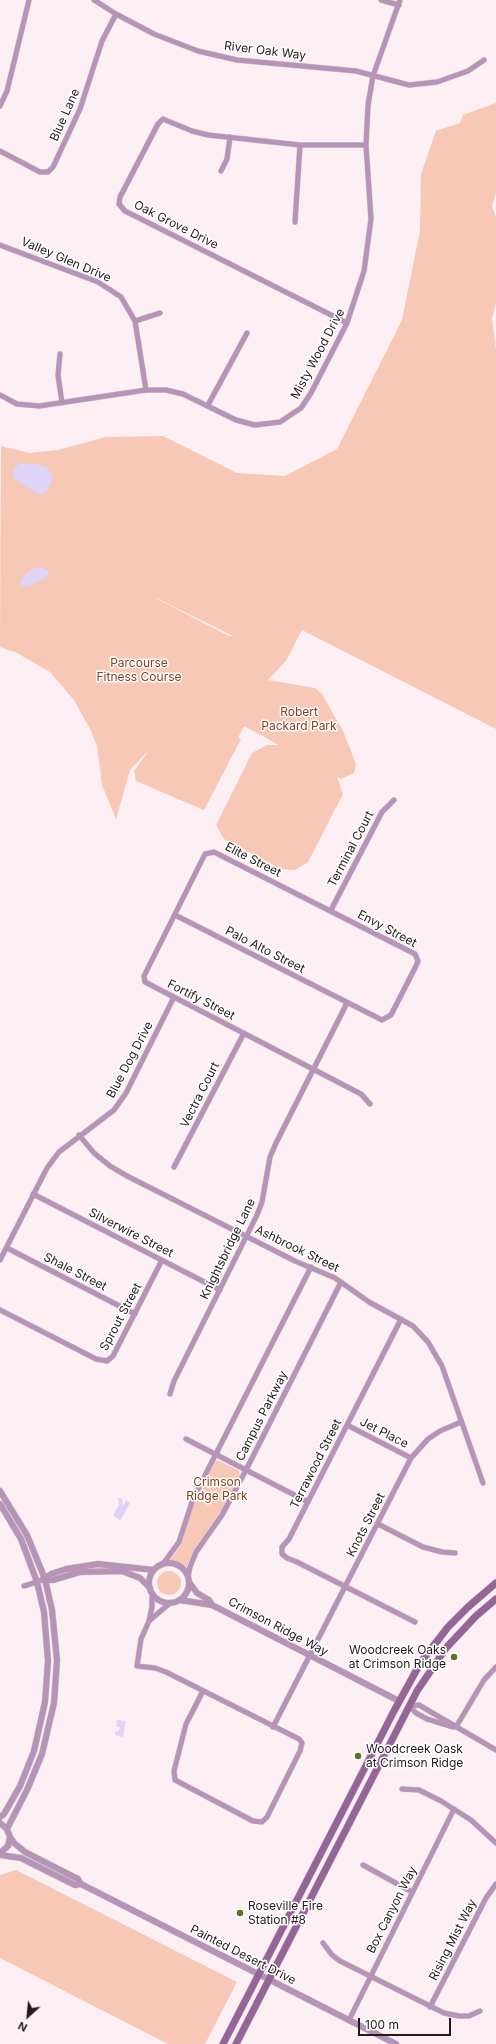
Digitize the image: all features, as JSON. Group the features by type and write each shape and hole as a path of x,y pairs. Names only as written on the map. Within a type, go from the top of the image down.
{"main road":[{"path":"223,2044 399,1701 421,1662 440,1637 468,1607 496,1584"},
{"path":"236,2044 409,1706 430,1670 446,1648 476,1616 496,1599"},
{"path":"399,1701 409,1706"}],"street":[{"path":"0,106 7,90 29,0"},
{"name":"River Oak Way","path":"94,0 116,14 154,34 184,46 217,56 356,71 409,85 427,84 468,71 484,60"},
{"path":"381,0 399,2"},
{"name":"Misty Wood Drive","path":"0,395 24,406 39,406 146,390 175,392 236,420 255,425 272,424 287,419 306,401 347,323 360,287 370,237 370,200 366,145 368,105 373,76 399,2"},
{"name":"Blue Lane","path":"0,151 40,172 48,172 53,167 80,110 102,41 116,14"},
{"name":"Oak Grove Drive","path":"347,323 125,211 119,204 120,196 158,124 163,119 192,131 230,137 300,145 366,145"},
{"path":"220,171 227,159 230,137"},
{"path":"295,222 300,145"},
{"name":"Valley Glen Drive","path":"0,245 107,286 120,297 135,321 146,390"},
{"path":"135,321 160,313"},
{"path":"208,406 247,333"},
{"path":"60,354 58,370 62,403"},
{"name":"Terminal Court","path":"330,910 382,812 394,800"},
{"name":"Elite Street","path":"175,916 205,854 214,852 330,910"},
{"name":"Envy Street","path":"330,910 410,950 417,957 416,966 387,1019 380,1020 347,1003"},
{"name":"Fortify Street","path":"175,916 144,976 145,982 362,1094 370,1104"},
{"name":"Palo Alto Street","path":"175,916 347,1003"},
{"name":"Blue Dog Drive","path":"0,1260 47,1168 59,1152 114,1110 126,1093 174,997"},
{"name":"Knightsbridge Lane","path":"170,1394 174,1381 247,1237 262,1202 272,1151 347,1003"},
{"name":"Vectra Court","path":"174,1167 244,1033"},
{"name":"Ashbrook Street","path":"80,1135 94,1153 110,1166 247,1237 341,1282 369,1302 401,1319 423,1335 438,1357 482,1484"},
{"name":"Silverwire Street","path":"33,1194 220,1290"},
{"name":"Shale Street","path":"6,1248 135,1314"},
{"name":"Sprout Street","path":"0,1310 96,1359 105,1361 113,1356 162,1260"},
{"name":"Campus Parkway","path":"163,1564 179,1542 193,1499 311,1267"},
{"name":"Campus Parkway","path":"189,1580 190,1567 196,1552 222,1515 341,1282"},
{"name":"Terrawood Street","path":"344,1586 287,1558 282,1554 282,1547 289,1538 308,1502 401,1319"},
{"name":"Knots Street","path":"273,1726 411,1458 428,1439 440,1431 461,1422"},
{"name":"Jet Place","path":"347,1425 411,1458"},
{"path":"186,1439 308,1502"},
{"path":"0,1491 27,1535 45,1579 52,1610 56,1646 54,1703 49,1728 35,1773 7,1829"},
{"path":"0,1504 21,1540 37,1582 44,1612 48,1647 45,1702 39,1733 27,1771 12,1801 0,1817"},
{"path":"378,1524 423,1547 437,1551 455,1553"},
{"path":"24,1586 45,1579 51,1574 66,1569 98,1564 154,1570"},
{"path":"149,1621 170,1603 180,1600 187,1592 189,1580 178,1565 163,1564 154,1570 150,1579 151,1591 149,1621 141,1639 136,1666 155,1668 203,1691 299,1739 302,1743 300,1751 262,1822 253,1821 175,1780 174,1771 186,1724 203,1691"},
{"path":"45,1579 53,1580 80,1572 122,1571 140,1578 160,1601 170,1603"},
{"name":"Crimson Ridge Way","path":"189,1580 197,1593 209,1600 212,1605"},
{"path":"344,1586 415,1622"},
{"name":"Crimson Ridge Way","path":"180,1600 212,1605 399,1701"},
{"path":"456,1727 484,1680 496,1667"},
{"path":"409,1706 418,1705 496,1750"},
{"path":"409,1706 416,1713 430,1720 456,1727"},
{"path":"430,1720 433,1713"},
{"path":"402,1789 419,1790 454,1810 470,1820 496,1843"},
{"name":"Box Canyon Way","path":"349,2020 369,1976 454,1810"},
{"path":"0,1823 7,1829 10,1837 8,1846 1,1855"},
{"name":"Painted Desert Drive","path":"10,1837 14,1843 25,1852 78,1879 81,1884 396,2044"},
{"name":"Painted Desert Drive","path":"1,1855 21,1858 75,1885 81,1884"},
{"path":"363,1865 412,1892"},
{"name":"Rising Mist Way","path":"430,2007 486,1898 496,1884"},
{"path":"323,1943 332,1956 340,1961 430,2007 459,2016 469,2016 480,2011"}],"green space":[{"path":"496,103 496,193 492,206 496,217 496,304 492,318 496,350 496,729 302,630 286,661 268,680 315,688 322,694 343,731 356,764 354,773 341,779 337,777 343,794 308,862 295,870 281,869 224,839 216,825 252,753 267,745 279,745 244,726 238,738 241,739 204,810 136,781 134,771 149,750 130,770 116,819 102,785 97,746 91,731 74,700 50,672 17,653 0,647 1,446 30,453 58,450 106,437 163,436 237,473 285,476 337,449 402,320 420,231 421,174 436,131 460,123 463,115","holes":["156,598 233,636 229,636"]},
{"name":"Crimson Ridge Park","path":"216,1461 238,1470 240,1475 222,1510 198,1544 186,1567 170,1560 181,1545 194,1502"},
{"path":"169,1571 178,1574 181,1583 178,1592 169,1595 160,1592 157,1583 160,1574"},
{"path":"16,1870 237,1982 205,2044 168,2044 0,1958 0,1875"}],"shaded area":[{"path":"20,463 42,465 47,467 52,476 52,481 46,492 42,495 38,494 14,479 13,470"},
{"path":"40,567 50,571 46,578 26,587 19,584 22,578 32,569"},
{"path":"118,1497 122,1499 123,1506 126,1500 130,1503 120,1521 113,1515 119,1505"},
{"path":"117,1720 126,1721 123,1737 115,1735 116,1731 119,1731 120,1727 116,1726"}],"place":[{"name":"Woodcreek Oaks at Crimson Ridge","path":"454,1657"},
{"name":"Woodcreek Oask at Crimson Ridge","path":"358,1756"},
{"name":"Roseville Fire Station #8","path":"240,1913"}],"park label":[{"name":"Parcourse Fitness Course","path":"139,670"},
{"name":"Robert Packard Park","path":"299,719"}]}
